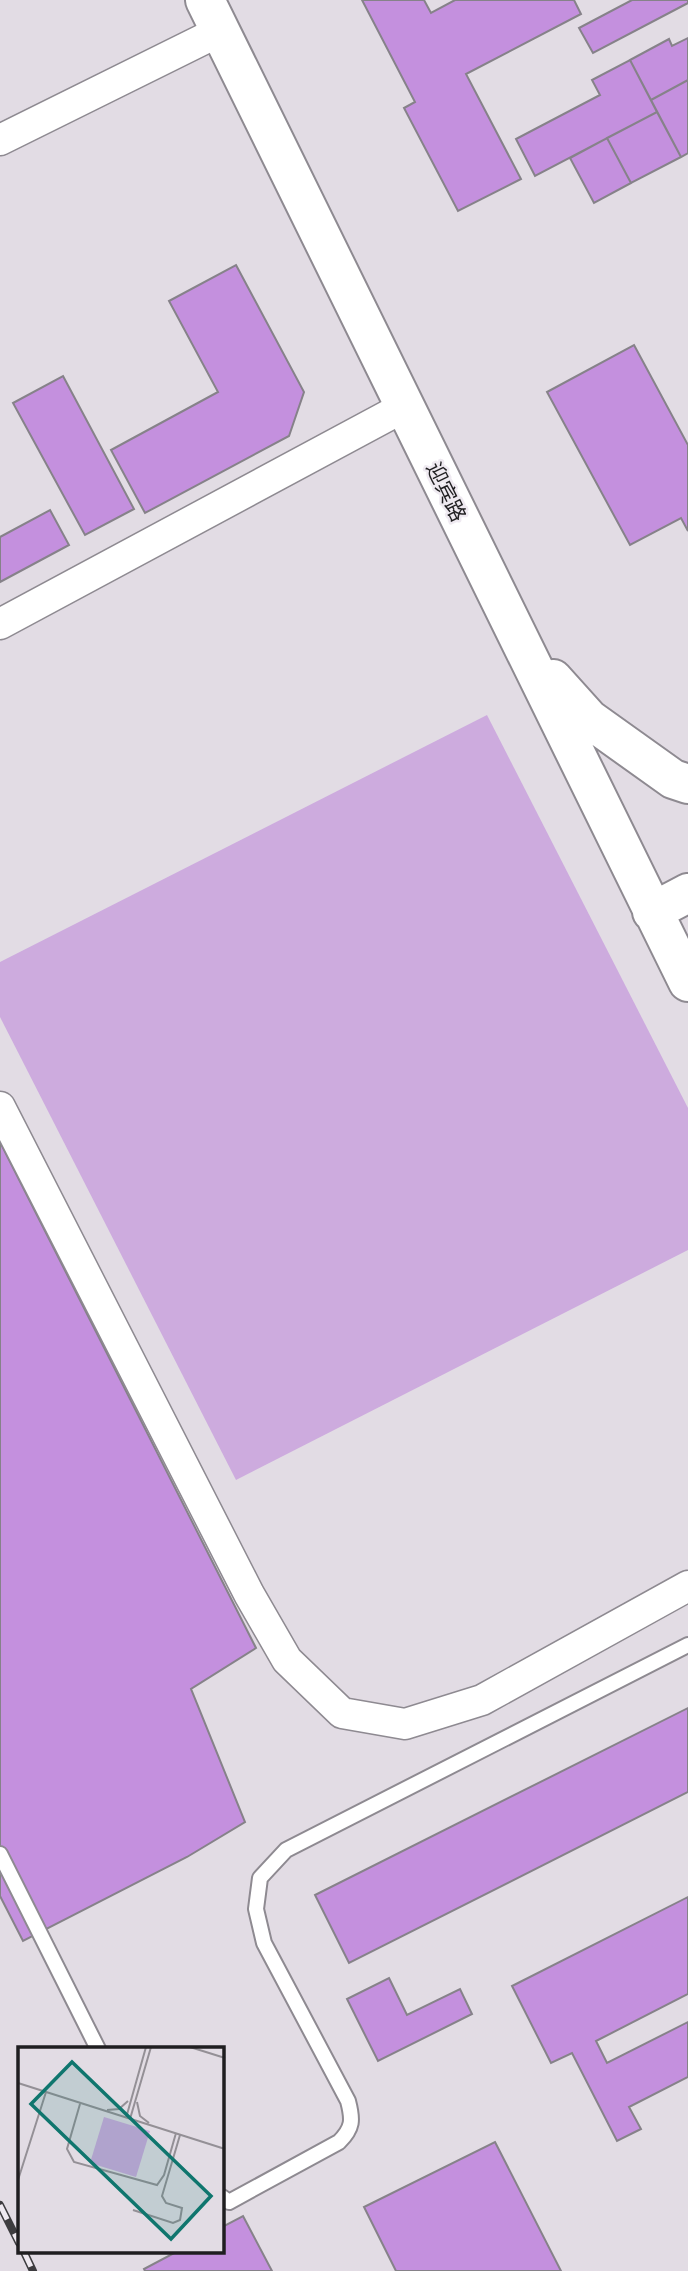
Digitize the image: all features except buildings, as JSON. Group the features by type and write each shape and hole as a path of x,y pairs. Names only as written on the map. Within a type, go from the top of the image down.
{"main road":[{"name":"迎宾路","path":"212,16 652,912 684,963"},
{"path":"519,641 589,719 673,779 688,783"},
{"path":"652,912 688,893"}],"street":[{"path":"0,140 212,16"},
{"path":"0,624 404,407"},
{"path":"0,1107 243,1582 286,1660 342,1713 405,1724 482,1700 681,1590"}],"lane":[{"path":"224,2198 229,2202 339,2142 348,2133 352,2116 348,2101 264,1943 256,1909 260,1878 286,1850 688,1645"},
{"path":"0,1854 97,2047"}],"shaded area":[{"path":"487,715 688,1108 688,1250 236,1480 0,1017 0,962"}],"railway":[{"path":"0,2205 18,2241"},
{"path":"25,2254 33,2271"}]}
